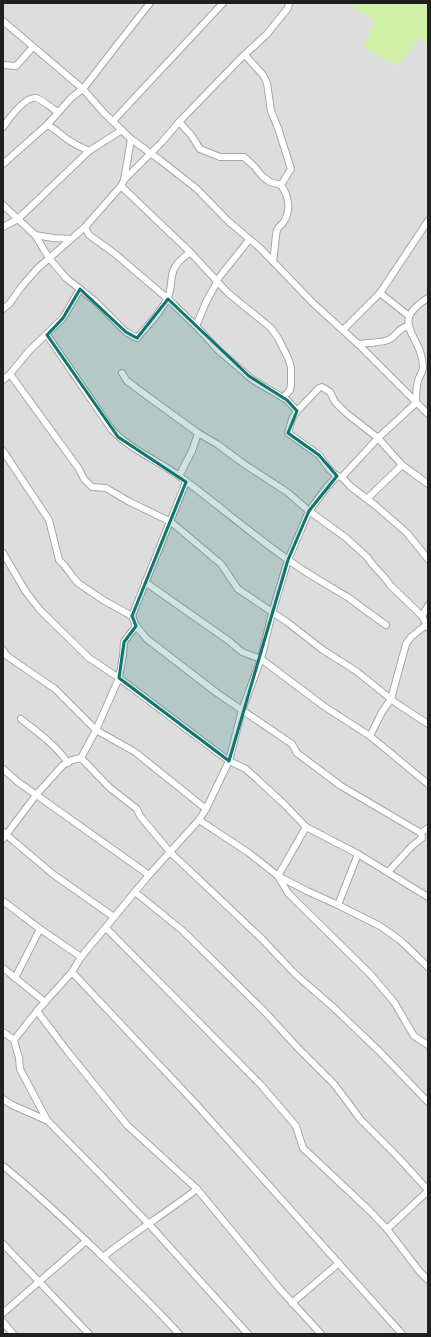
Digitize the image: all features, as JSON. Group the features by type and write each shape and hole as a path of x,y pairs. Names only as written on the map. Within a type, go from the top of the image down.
{"street":[{"path":"3,164 47,125 72,97 83,89 143,6 150,3"},
{"path":"113,122 223,3"},
{"path":"124,180 245,55 268,34 288,8 288,3"},
{"path":"3,21 83,89 113,122 131,139 196,189 228,221 260,248 314,304 358,344 428,414"},
{"path":"3,65 16,66 33,47"},
{"path":"245,55 263,75 267,84 271,111 291,169 281,185"},
{"path":"3,127 30,98 37,99 58,112"},
{"path":"179,122 191,135 200,149 220,157 244,158 270,182 281,185 289,204 284,222 278,229 273,261"},
{"path":"47,125 76,144 90,151"},
{"path":"3,227 18,219 90,151 122,130"},
{"path":"3,309 10,303 22,286 38,268 85,227 121,186 124,180 131,139"},
{"path":"121,186 190,252 228,293 271,328 278,338 291,367 290,390 283,398"},
{"path":"3,205 36,236 49,258 66,278 95,301 126,332 136,338 168,299 172,288 171,276 174,268 179,261 190,252"},
{"path":"343,330 380,293 428,221"},
{"path":"85,227 89,235 114,253 168,299 218,350 248,376 287,400 297,411"},
{"path":"36,236 72,239"},
{"path":"196,326 217,280 249,240"},
{"path":"3,380 46,334 64,318 80,289"},
{"path":"380,293 408,316"},
{"path":"14,1040 37,1011 72,972 81,956 149,875 199,820 206,809 229,761 242,710 261,659 272,613 288,560 309,512 327,487 416,403 418,381 423,366 419,349 408,326 408,316 428,298"},
{"path":"422,302 428,306"},
{"path":"358,344 390,340 397,331 408,326"},
{"path":"46,334 115,434 129,446 179,476 227,512 256,537 311,576 348,598 386,625"},
{"path":"122,373 127,380 139,390 198,433 217,444 244,464 287,492 309,512 345,537 390,585 422,616 427,627 411,636 406,644 391,699 382,712 370,736"},
{"path":"10,374 79,469 84,479 92,487 106,488 128,501 171,522 221,564 238,589 287,622 323,650 356,671 391,699 428,724"},
{"path":"428,484 402,465 378,438 346,413 335,402 330,392 322,387 319,388 297,411 292,419 288,432 319,455 330,468 350,486 376,506 407,534 428,558"},
{"path":"179,476 192,451 198,433"},
{"path":"3,451 48,520 59,560 78,583 102,600 132,616 136,626 147,639 217,693 292,744 297,753 341,786 421,833"},
{"path":"3,467 9,462"},
{"path":"367,499 402,465"},
{"path":"132,616 186,482"},
{"path":"4,558 26,592 40,610 89,658 119,678 229,761 246,770 284,804 306,827 358,854 428,897"},
{"path":"145,582 229,641 242,652 261,659 325,707 370,736 428,784"},
{"path":"422,616 428,606"},
{"path":"114,917 54,875 4,835 36,795 63,765 81,758 96,730 119,678 124,642 136,626"},
{"path":"3,650 7,656 55,689 96,730 135,752 206,809"},
{"path":"21,719 62,754 68,763"},
{"path":"81,758 110,788 137,809 140,816 170,852 262,939 295,974 333,1007 379,1051 428,1102"},
{"path":"3,769 18,782 149,875"},
{"path":"199,820 278,876 380,926 401,941 428,967"},
{"path":"278,876 306,827"},
{"path":"421,833 428,828"},
{"path":"388,872 412,846 422,838 421,833"},
{"path":"338,905 358,854"},
{"path":"278,876 288,893 371,975 394,1002 414,1036 428,1045"},
{"path":"135,892 183,931 264,1011 334,1084 361,1120 396,1155 428,1191 387,1230"},
{"path":"3,901 40,929 81,956"},
{"path":"106,928 261,1085 296,1126 303,1148 371,1212 428,1280"},
{"path":"14,978 40,929"},
{"path":"3,968 45,1002"},
{"path":"72,972 200,1109 402,1334"},
{"path":"37,1011 127,1125 197,1189 292,1303 321,1334"},
{"path":"3,1032 14,1040 19,1058 20,1069 47,1120 148,1223 248,1334"},
{"path":"3,1099 12,1105 47,1120"},
{"path":"3,1166 28,1186 140,1292 179,1334"},
{"path":"103,1257 197,1189"},
{"path":"3,1313 86,1241"},
{"path":"3,1244 89,1334"},
{"path":"292,1303 339,1263"},
{"path":"3,1322 13,1334"}],"highlighted area":[{"path":"80,289 126,332 137,338 168,299 249,376 287,400 297,411 288,433 319,455 337,476 309,511 288,560 229,761 119,678 124,642 136,626 132,616 186,482 118,437 47,335 63,318"}],"shaded area":[{"path":"3,3 347,3 375,21 364,47 397,66 419,38 428,45 428,1334 3,1334"}],"green space":[{"path":"347,3 428,3 428,45 419,38 398,66 363,47 375,21"}]}
